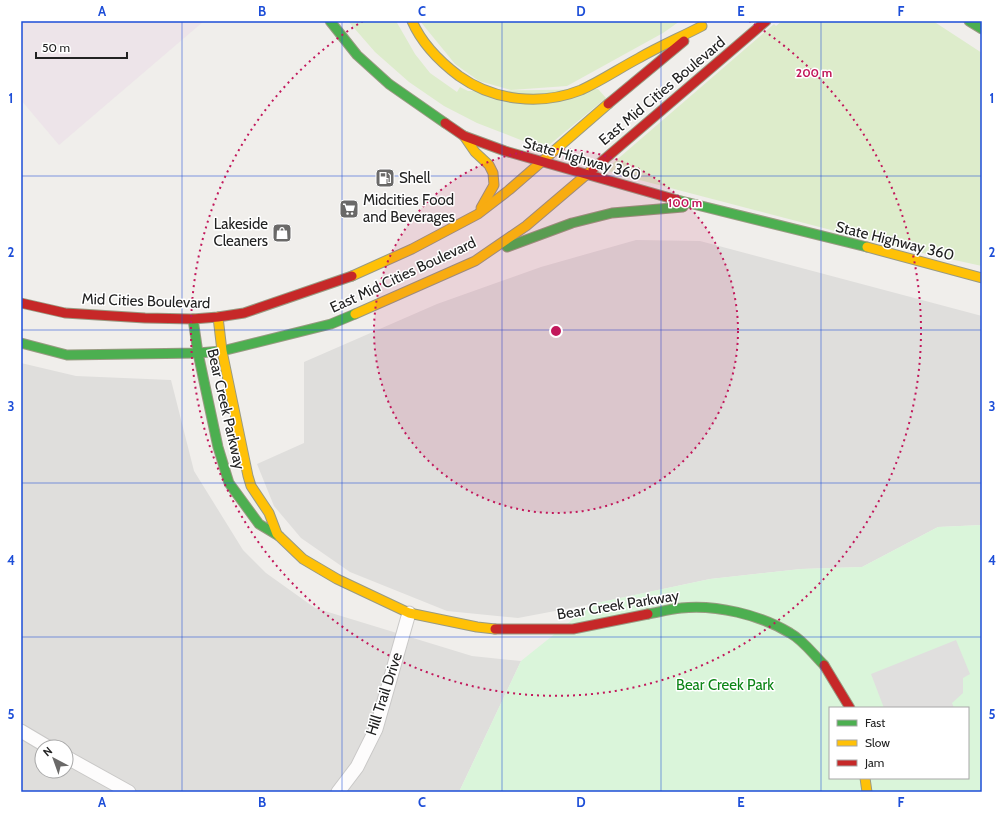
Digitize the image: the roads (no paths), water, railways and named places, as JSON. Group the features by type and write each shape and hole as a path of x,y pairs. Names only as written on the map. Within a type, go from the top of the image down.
{"main road":[{"name":"State Highway 360","path":"330,21 356,55 389,84 464,136 505,151 697,206 903,256 982,278"},
{"path":"412,21 416,32 436,57 461,78 488,91 515,99 545,99 572,93 601,80 705,24"},
{"name":"East Mid Cities Boulevard","path":"21,343 67,355 198,353 222,351 331,324 474,261 526,226 766,21"},
{"path":"970,21 982,29"},
{"name":"East Mid Cities Boulevard","path":"270,304 353,276 412,249 478,214 510,190 616,97 705,24"},
{"path":"464,136 475,152 489,165 493,173 494,185 478,214"},
{"path":"474,261 572,223 612,213 697,206"},
{"name":"Mid Cities Boulevard","path":"21,303 65,312 145,318 193,319 244,313 270,304"},
{"name":"Bear Creek Parkway","path":"218,317 222,351 248,476 251,486 269,513 277,534"},
{"name":"Bear Creek Parkway","path":"193,319 198,353 218,447 229,483 259,524 277,534 303,559 336,579 410,613 477,627 503,630 573,629 681,608 701,607 736,612 755,617 791,633 825,666 849,707"},
{"path":"865,779 867,792"}],"street":[{"name":"Hill Trail Drive","path":"338,792 357,767 376,729 410,613"},
{"path":"21,732 34,739"},
{"path":"74,761 129,792"}],"place":[{"name":"Shell","path":"385,178"},
{"name":"Midcities Food and Beverages","path":"349,209"},
{"name":"Lakeside Cleaners","path":"282,233"}],"park label":[{"name":"Bear Creek Park","path":"725,685"}]}
